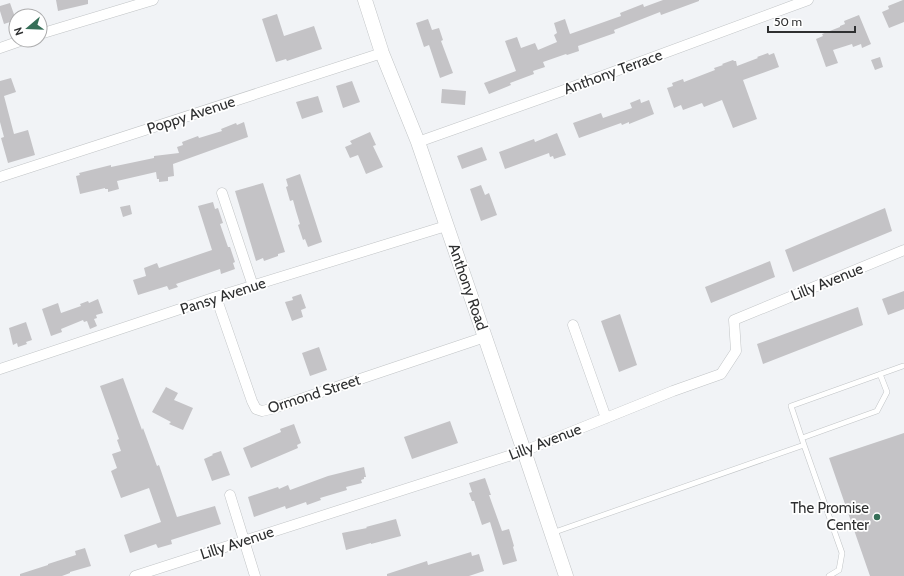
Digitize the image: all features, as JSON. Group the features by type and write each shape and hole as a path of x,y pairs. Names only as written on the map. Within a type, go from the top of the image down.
{"street":[{"path":"48,32 153,0"},
{"name":"Anthony Road","path":"366,0 382,52 418,142 552,533 564,575"},
{"name":"Anthony Terrace","path":"418,142 559,92 808,0"},
{"name":"Poppy Avenue","path":"0,177 382,52"},
{"path":"222,193 253,286"},
{"name":"Pansy Avenue","path":"0,369 216,297 446,226"},
{"name":"Lilly Avenue","path":"135,576 524,451 674,391 721,374 736,351 734,320 904,250"},
{"name":"Ormond Street","path":"216,297 252,401 256,408 262,411 485,337"},
{"path":"573,325 606,418"},
{"path":"230,494 255,576"}],"lane":[{"path":"829,576 839,570 842,553 791,406 903,366"},
{"path":"802,438 877,411 887,392 880,374"},
{"path":"552,533 804,445"}],"building":[{"path":"56,0 88,0 88,4 58,11"},
{"path":"663,0 699,1 661,15 660,12 614,30 615,33 578,46 579,51 543,62 545,67 533,71 534,74 510,83 511,85 489,94 484,83 516,71 505,41 517,37 521,48 535,43 538,50 557,42 554,35 557,33 554,23 565,19 570,34 621,16 620,13 643,4 644,7"},
{"path":"903,0 904,22 889,28 882,12 889,9 888,6"},
{"path":"10,3 12,8 8,8 8,23 4,24 0,6"},
{"path":"277,14 284,36 314,26 322,49 287,61 286,59 276,62 262,19"},
{"path":"859,15 871,44 862,48 861,44 853,47 852,44 833,50 838,63 826,67 816,39 823,36 822,34 845,24 844,21"},
{"path":"428,19 432,30 439,28 443,40 441,41 453,73 440,78 429,45 424,47 416,23"},
{"path":"768,53 769,55 774,53 779,67 743,80 757,119 733,128 722,100 704,107 702,103 683,110 681,105 674,108 667,88 673,86 672,83 683,79 684,82 715,70 714,68 733,60 736,61 737,66"},
{"path":"880,57 883,67 875,70 871,60"},
{"path":"11,78 16,92 4,96 14,134 28,130 35,155 8,163 1,138 4,137 0,122 0,81"},
{"path":"352,81 360,102 343,108 336,86"},
{"path":"442,89 466,91 465,105 441,103"},
{"path":"318,96 323,112 302,119 296,102"},
{"path":"640,99 641,103 649,100 654,114 629,124 629,122 622,125 621,123 579,138 573,123 601,113 603,118 632,108 630,103"},
{"path":"244,122 248,137 173,164 174,176 168,177 168,181 159,182 156,172 117,181 119,189 108,192 108,189 105,188 80,194 76,176 80,175 79,173 111,165 111,167 154,158 154,156 179,153 177,147 183,145 182,142 198,136 199,138 222,131 221,129 236,123 237,125"},
{"path":"370,132 376,145 373,146 383,167 366,174 358,155 350,158 345,147 352,144 350,141"},
{"path":"557,133 566,155 554,159 553,156 550,157 549,153 505,169 499,152 534,139 535,142"},
{"path":"482,147 487,160 462,169 457,156"},
{"path":"300,174 322,242 308,247 305,239 303,240 298,225 300,224 293,200 290,201 286,187 288,186 286,179"},
{"path":"263,183 285,252 264,261 263,258 256,261 235,191"},
{"path":"481,185 485,195 489,193 497,215 481,221 470,189"},
{"path":"213,202 215,209 218,208 223,223 220,224 235,262 233,263 235,269 221,274 220,269 176,284 178,287 169,290 167,286 138,295 133,280 146,276 144,268 157,263 159,268 212,250 198,206"},
{"path":"130,205 132,214 123,217 120,207"},
{"path":"885,208 892,231 793,272 785,250"},
{"path":"770,261 775,277 711,303 705,287"},
{"path":"904,291 904,309 888,315 882,299"},
{"path":"301,294 306,308 301,310 303,317 292,321 285,302 293,300 292,297"},
{"path":"98,299 103,313 96,315 97,318 94,319 97,326 90,329 87,321 84,322 83,320 61,329 62,332 51,336 42,309 58,303 61,313 81,306 80,304 88,301 89,303"},
{"path":"858,307 863,325 763,364 757,344"},
{"path":"620,314 637,365 619,372 601,321"},
{"path":"26,322 32,340 26,342 27,344 18,347 17,343 13,345 9,328"},
{"path":"319,347 327,370 310,376 302,353"},
{"path":"123,378 142,430 143,428 157,466 159,465 177,517 215,506 221,524 171,540 172,544 158,548 156,544 130,553 124,535 161,522 149,488 121,498 111,471 117,468 112,454 121,451 117,440 119,439 100,386"},
{"path":"166,387 178,393 174,400 193,408 183,430 169,424 171,422 152,412"},
{"path":"450,421 458,443 412,459 404,437"},
{"path":"294,424 301,443 297,445 298,448 251,468 243,448 281,432 280,429"},
{"name":"The Promise Center","path":"904,433 904,576 870,576 829,458"},
{"path":"221,451 230,475 212,481 204,459"},
{"path":"364,467 366,477 361,480 362,483 346,487 347,490 320,498 321,500 307,505 306,502 286,509 285,506 254,517 248,497 278,487 279,489 288,485 290,490 328,476"},
{"path":"485,478 491,495 489,495 502,531 509,529 517,561 503,565 490,522 482,525 474,501 472,501 469,493 472,492 469,483"},
{"path":"396,519 401,536 346,550 342,533 367,528 366,527"},
{"path":"85,548 91,566 62,576 20,576 20,574 76,555 75,551"},
{"path":"471,552 472,556 479,554 484,571 469,576 387,576 387,574 427,561 428,565"}],"place":[{"name":"The Promise Center","path":"877,517"}]}
